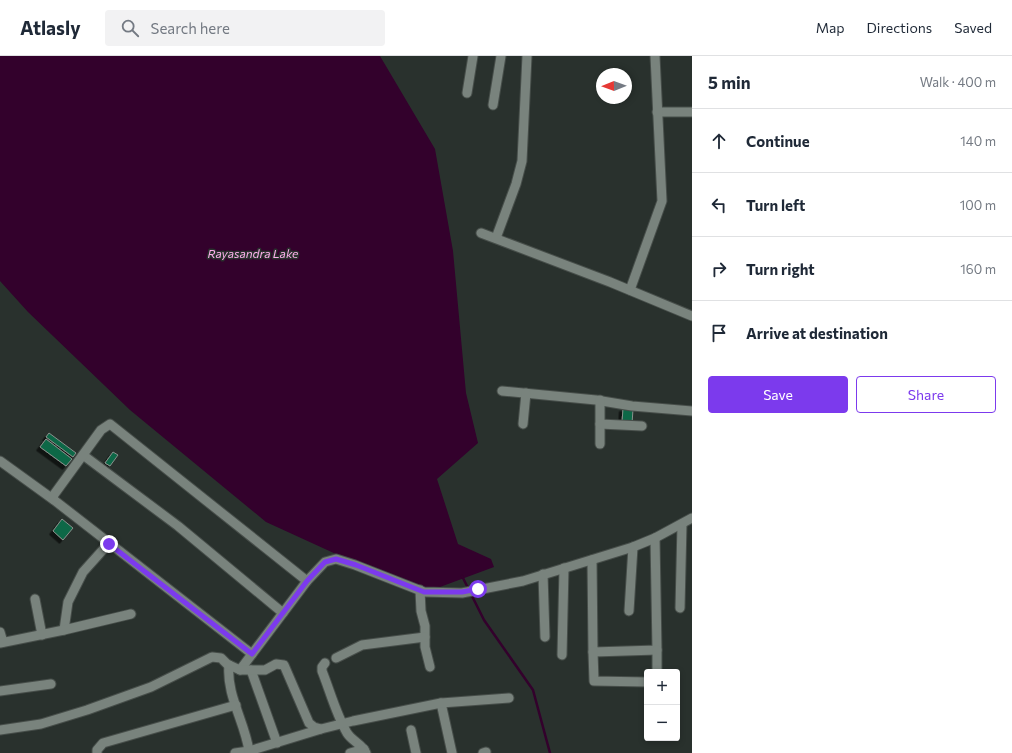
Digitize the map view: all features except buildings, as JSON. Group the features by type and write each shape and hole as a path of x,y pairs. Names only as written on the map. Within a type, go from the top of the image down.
{"street":[{"path":"467,93 473,56"},
{"path":"493,105 501,56"},
{"path":"496,238 516,184 522,161 527,56"},
{"path":"630,290 662,201 655,56"},
{"path":"657,112 692,112"},
{"path":"481,233 630,290 692,316"},
{"path":"502,391 600,400 632,406 692,411"},
{"path":"523,424 526,393"},
{"path":"600,400 600,444"},
{"path":"54,500 53,496 83,455 102,430 110,424 307,581"},
{"path":"600,424 642,426"},
{"path":"83,455 178,526 283,613"},
{"path":"0,461 54,500 252,654"},
{"path":"240,670 307,581 325,562 336,559 424,592 462,592 523,581 633,547 655,538 692,518"},
{"path":"680,608 682,524"},
{"path":"655,538 657,669"},
{"path":"64,630 68,602 83,572 109,544"},
{"path":"629,611 633,547"},
{"path":"592,560 594,681 644,682"},
{"path":"562,655 564,568"},
{"path":"543,574 545,637"},
{"path":"420,590 421,611 425,626 425,647 430,667"},
{"path":"35,600 42,635"},
{"path":"0,632 1,643 131,614"},
{"path":"336,658 362,645 425,636"},
{"path":"593,652 657,650"},
{"path":"0,730 41,724 87,710 150,687 212,657 221,658 229,665 240,670 265,670 276,664 284,665 309,723 314,727 321,729"},
{"path":"325,663 322,667 322,671 343,724 348,734 365,751"},
{"path":"229,665 228,675 230,687 249,750"},
{"path":"251,670 277,743"},
{"path":"0,690 51,684"},
{"path":"234,753 277,743 321,729 441,703 509,698"},
{"path":"441,703 452,753"},
{"path":"97,753 97,750 103,744 236,705"},
{"path":"411,730 416,753"},
{"path":"350,753 365,751"}],"water":[{"name":"Rayasandra Lake","path":"0,56 380,56 435,149 453,251 466,393 478,443 437,479 458,544 491,559 494,567 440,587 408,587 266,522 130,410 28,312 0,281"}],"waterway":[{"path":"462,576 484,620 533,690 550,753"}],"route":[{"path":"109,544 252,654 307,581 325,562 336,559 356,565 424,592 462,592 478,589"}]}
